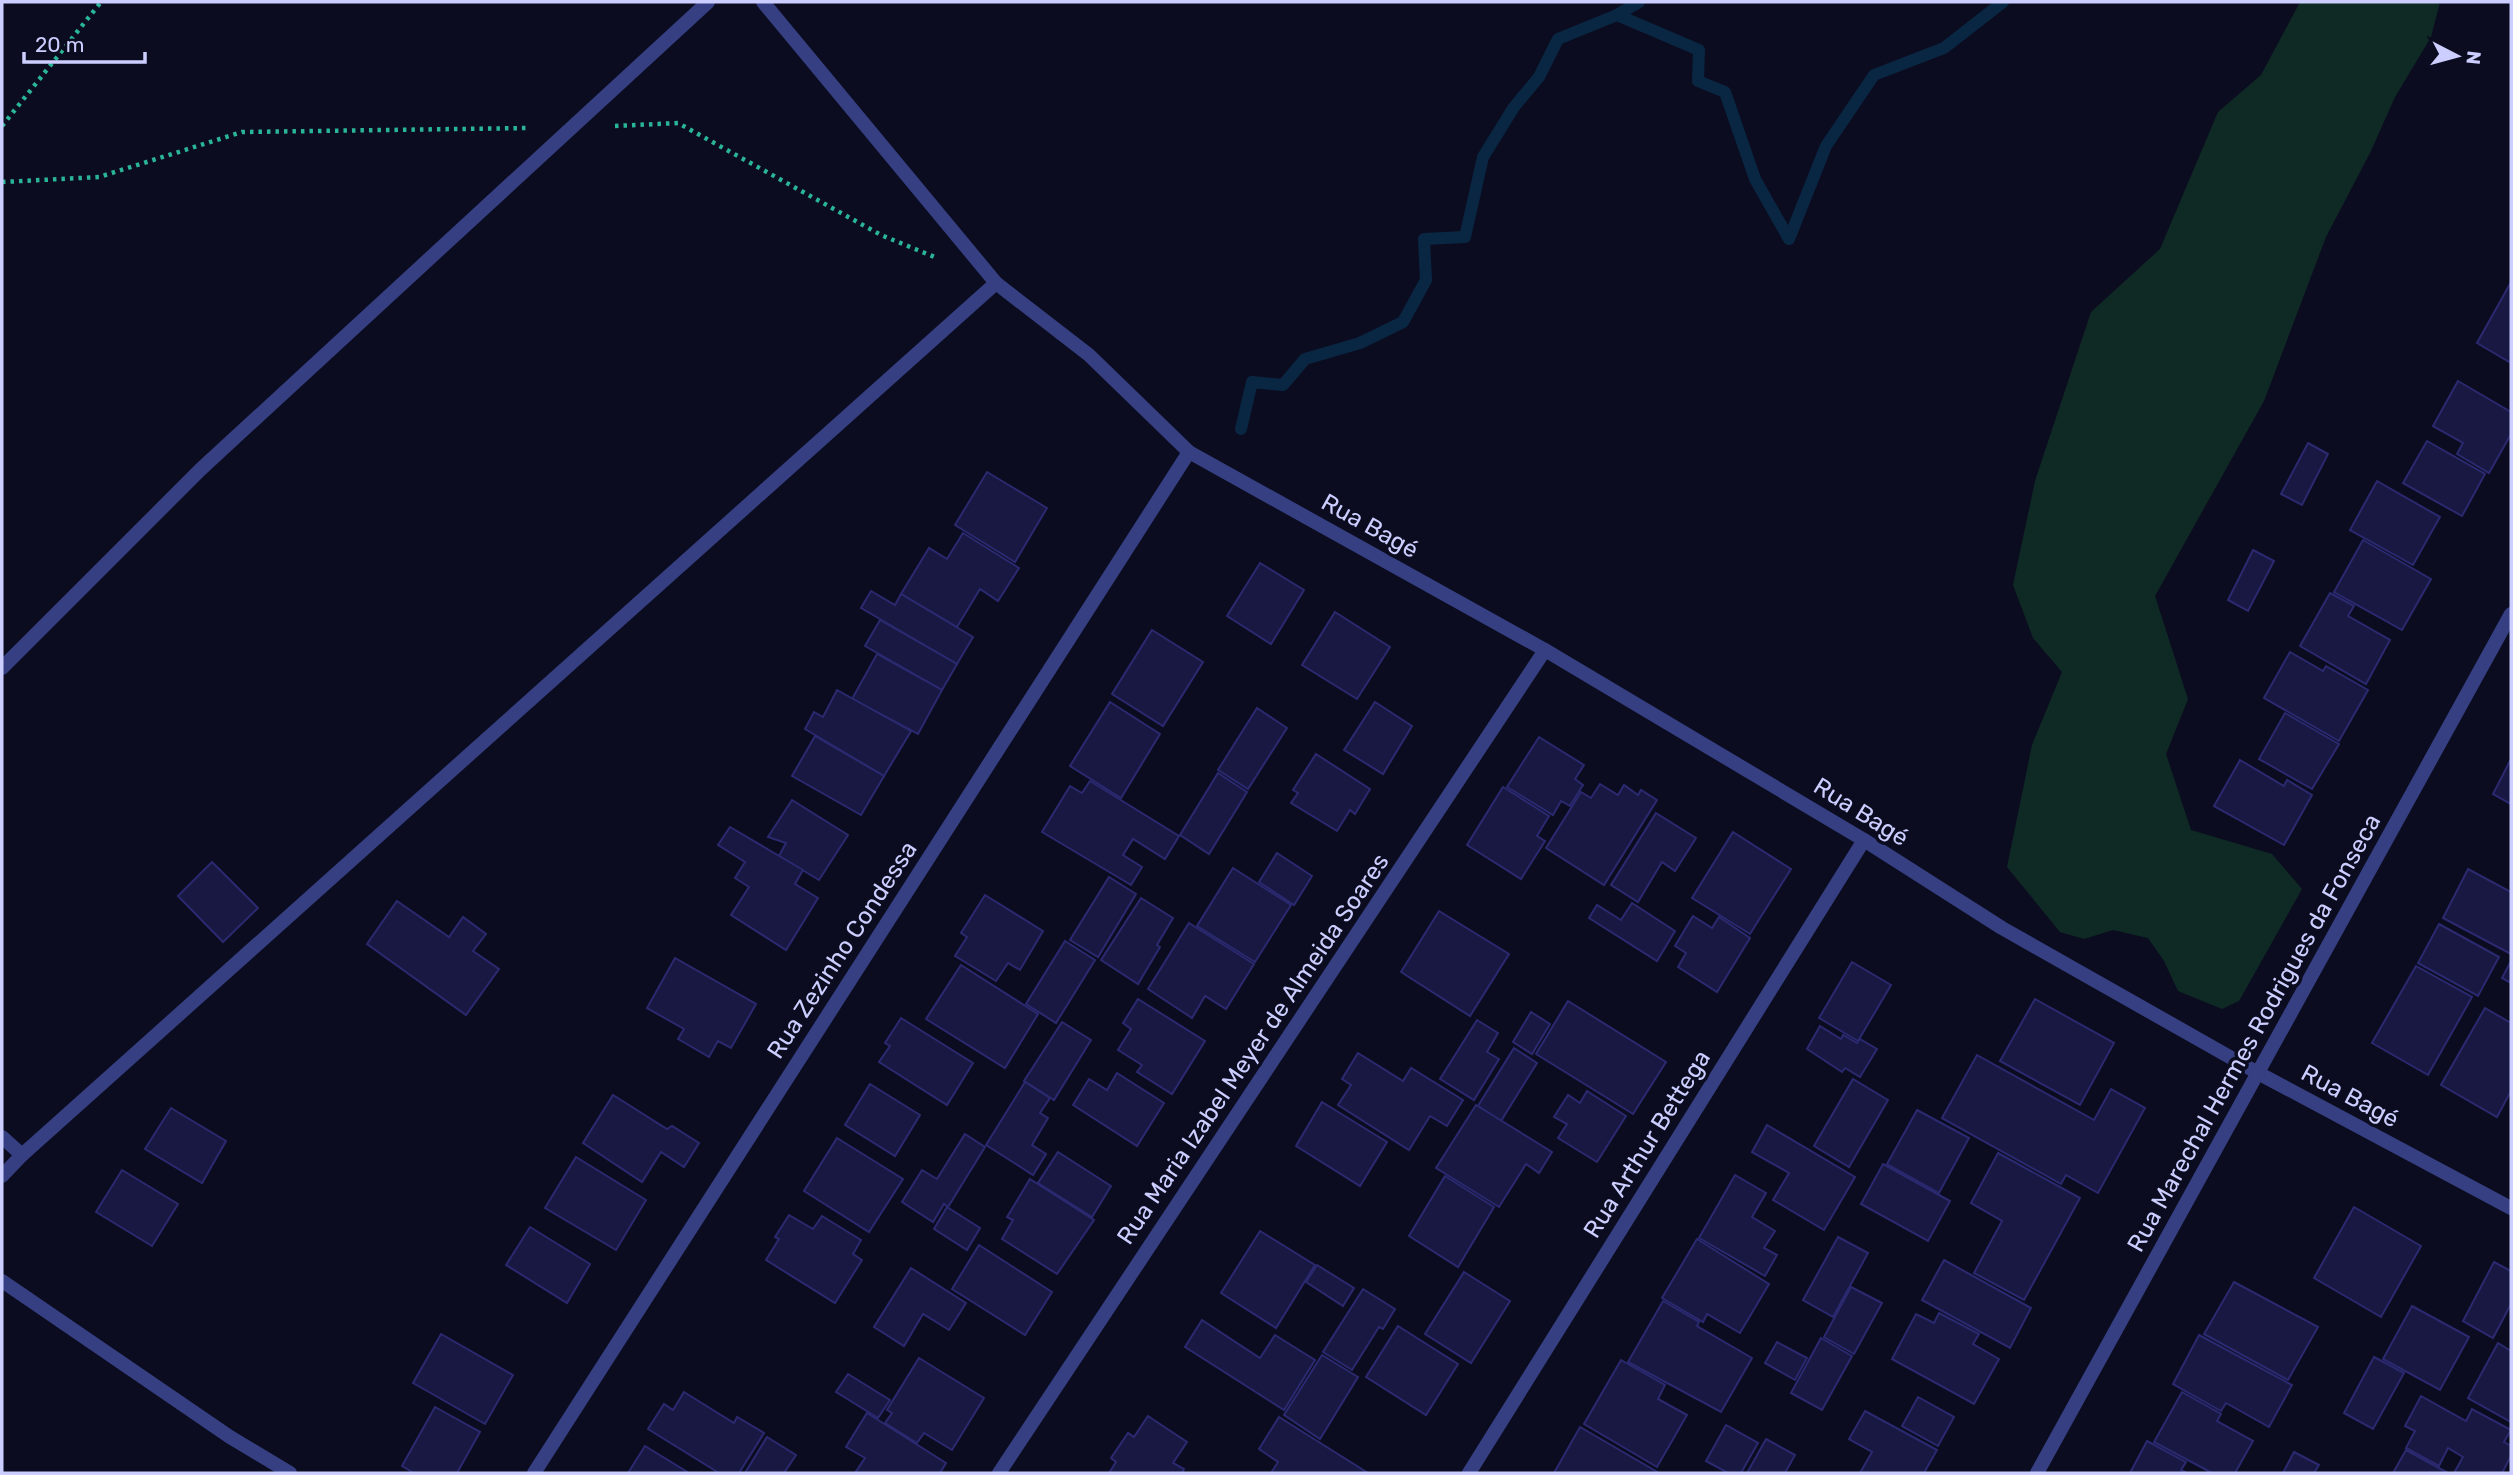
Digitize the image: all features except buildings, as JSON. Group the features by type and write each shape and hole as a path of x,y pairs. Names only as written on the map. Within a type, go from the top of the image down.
{"street":[{"path":"2,668 201,469 708,2"},
{"name":"Rua Bagé","path":"763,2 996,283 1089,355 1189,452 1545,650 1864,840 2002,928 2258,1073 2511,1208"},
{"path":"2,1176 22,1155 996,283"},
{"name":"Rua Zezinho Condessa","path":"534,1473 1189,452"},
{"name":"Rua Marechal Hermes Rodrigues da Fonseca","path":"2037,1473 2511,614"},
{"name":"Rua Maria Izabel Meyer de Almeida Soares","path":"999,1473 1545,650"},
{"name":"Rua Arthur Bettega","path":"1469,1473 1864,840"},
{"path":"2,1137 22,1155"},
{"path":"2,1281 230,1437 290,1473"}],"path":[{"path":"2,126 101,2"}],"green space":[{"path":"2300,2 2440,2 2431,37 2395,97 2371,151 2326,237 2264,401 2155,596 2188,699 2166,754 2191,830 2272,854 2302,889 2239,1001 2222,1009 2178,991 2164,961 2148,938 2113,930 2084,939 2060,932 2007,867 2032,745 2062,672 2033,638 2013,585 2035,481 2091,312 2160,249 2218,112 2261,75"}],"waterway":[{"path":"1241,429 1252,382 1283,385 1305,359 1360,343 1403,322 1426,280 1424,239 1465,237 1483,157 1514,107 1539,77 1558,39 1617,15 1639,2"},
{"path":"1617,15 1699,50 1698,81 1725,92 1755,179 1789,239 1826,146 1874,75 1944,48 2003,2"}]}
